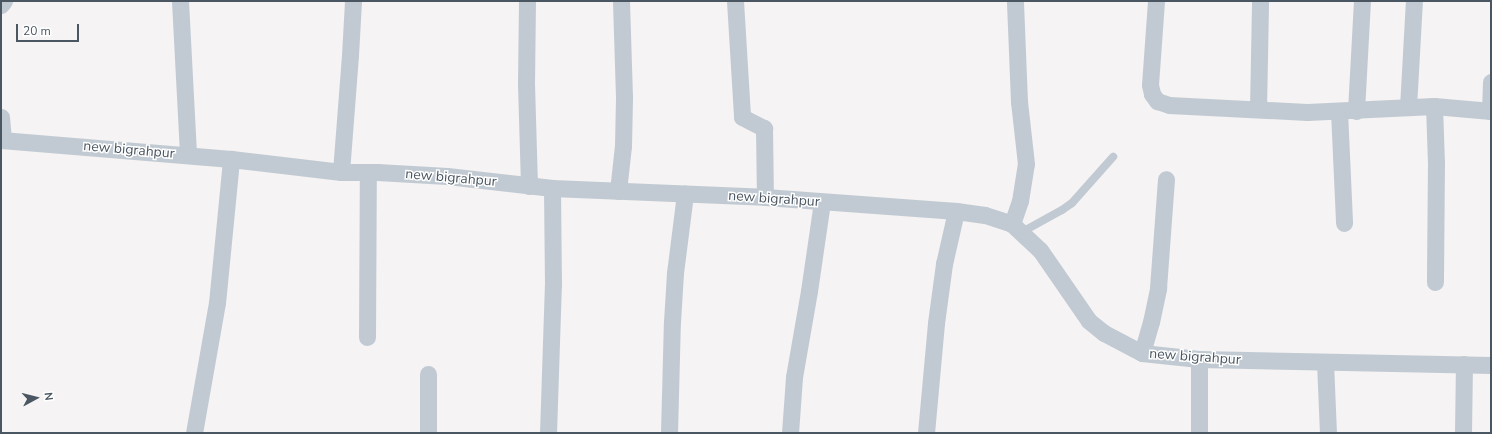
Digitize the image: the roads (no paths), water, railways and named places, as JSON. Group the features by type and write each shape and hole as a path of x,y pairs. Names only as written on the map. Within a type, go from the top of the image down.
{"street":[{"path":"1,5 4,1"},
{"path":"180,1 188,155"},
{"path":"341,172 353,1"},
{"path":"527,1 526,84 529,186"},
{"path":"618,191 623,146 624,97 621,1"},
{"path":"735,1 742,117 764,128 764,197"},
{"path":"1015,1 1019,102 1026,164 1017,228"},
{"path":"1156,1 1150,85 1152,94 1157,102 1258,109 1356,111 1434,106 1491,111 1491,82"},
{"path":"1258,109 1260,1"},
{"path":"1356,111 1362,1"},
{"path":"1408,107 1414,1"},
{"path":"1434,106 1436,162 1435,282"},
{"path":"1339,111 1344,223"},
{"path":"1,117 2,140"},
{"name":"new bigrahpur","path":"2,140 232,159 341,172 447,176 552,188 764,197 956,211 984,215 1017,228 1040,250 1089,321 1104,333 1142,353 1199,359 1491,365"},
{"path":"194,433 217,303 232,159"},
{"path":"367,337 368,172"},
{"path":"1142,353 1151,322 1158,288 1166,179"},
{"path":"548,433 553,285 552,188"},
{"path":"669,433 675,273 685,194"},
{"path":"790,433 794,377 809,291 822,202"},
{"path":"926,433 936,324 944,264 956,211"},
{"path":"1199,359 1200,433"},
{"path":"1325,362 1328,433"},
{"path":"1463,433 1464,364"},
{"path":"428,374 428,433"}],"lane":[{"path":"1017,228 1062,210 1072,203 1113,157"}]}
